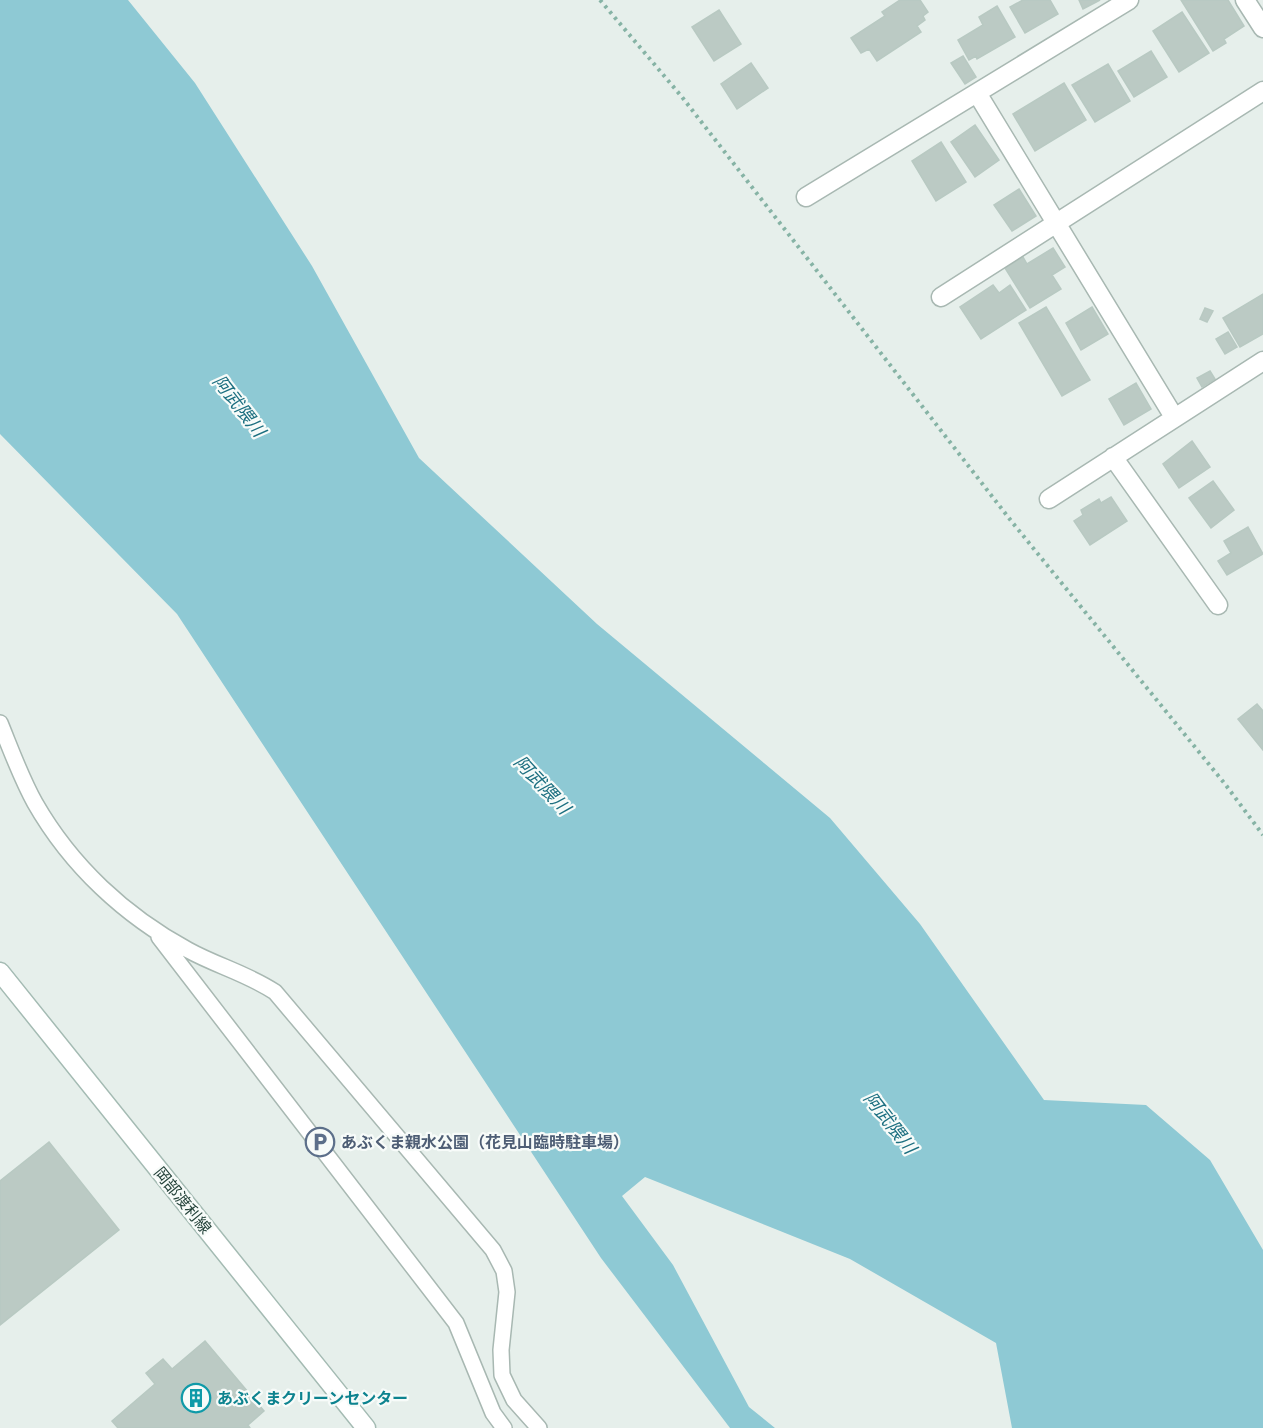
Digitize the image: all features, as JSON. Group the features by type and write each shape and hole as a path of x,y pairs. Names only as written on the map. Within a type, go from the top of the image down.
{"street":[{"path":"806,197 1129,0"},
{"path":"1245,0 1263,27"},
{"path":"941,297 1263,91"},
{"path":"976,93 1174,417"},
{"path":"1049,499 1263,361"},
{"path":"1113,457 1218,605"},
{"name":"岡部渡利線","path":"0,972 366,1428"}],"lane":[{"path":"0,723 35,803 91,878 154,930 191,952 257,980 275,992 493,1250 504,1271 507,1292 501,1350 502,1375 514,1400 539,1428"},
{"path":"154,930 456,1323 493,1413 504,1428"}],"path":[{"path":"600,0 682,97 1012,522 1225,784 1263,835"}],"water":[{"name":"阿武隈川","path":"0,0 128,0 195,83 312,266 419,458 597,624 830,818 920,924 1044,1100 1146,1105 1210,1160 1263,1250 1263,1428 1012,1428 996,1343 850,1259 645,1177 622,1196 673,1265 749,1407 775,1428 730,1428 601,1258 177,614 0,434"}],"building":[{"path":"900,0 920,0 928,12 923,16 925,20 917,26 921,32 877,61 869,49 861,53 851,38 885,16 882,12"},
{"path":"1023,0 1050,0 1058,14 1025,33 1010,7"},
{"path":"1079,0 1100,0 1083,9"},
{"path":"1181,0 1228,0 1244,26 1224,39 1226,43 1213,51"},
{"path":"997,6 1015,37 977,59 976,56 969,60 958,40 983,25 979,17"},
{"path":"719,10 741,44 714,61 692,27"},
{"path":"1182,12 1209,53 1179,72 1153,31"},
{"path":"1151,51 1167,77 1134,97 1118,71"},
{"path":"963,56 976,77 965,84 951,63"},
{"path":"751,63 768,88 737,109 721,84"},
{"path":"1108,64 1130,101 1095,122 1072,85"},
{"path":"1064,83 1086,120 1035,151 1013,114"},
{"path":"975,125 999,160 975,177 951,142"},
{"path":"941,142 966,182 936,201 912,161"},
{"path":"1019,189 1036,216 1012,231 994,205"},
{"path":"1053,248 1065,267 1052,275 1061,289 1030,308 1005,268 1023,257 1027,264"},
{"path":"993,285 999,293 1010,285 1026,310 981,339 960,307"},
{"path":"1263,294 1263,334 1240,347 1223,318"},
{"path":"1046,307 1090,380 1062,396 1019,323"},
{"path":"1092,307 1108,334 1081,350 1066,323"},
{"path":"1205,308 1213,311 1207,322 1200,319"},
{"path":"1228,332 1237,347 1225,354 1216,339"},
{"path":"1210,371 1215,379 1202,387 1197,378"},
{"path":"1136,383 1151,409 1124,425 1109,399"},
{"path":"1192,441 1210,467 1179,488 1163,464"},
{"path":"1213,481 1234,510 1211,528 1189,498"},
{"path":"1111,497 1127,521 1090,545 1074,521 1083,515 1081,510 1099,499 1101,503"},
{"path":"1248,527 1263,554 1227,575 1218,561 1231,553 1224,541"},
{"path":"1257,704 1263,711 1263,750 1238,719"},
{"path":"49,1142 119,1230 0,1325 0,1181"},
{"name":"あぶくまクリーンセンター","path":"205,1341 264,1411 248,1425 250,1428 118,1428 112,1421 155,1384 146,1373 163,1359 172,1369"}],"place":[{"name":"あぶくま親水公園（花見山臨時駐車場）","path":"320,1142"},
{"name":"あぶくまクリーンセンター","path":"196,1398"}]}
